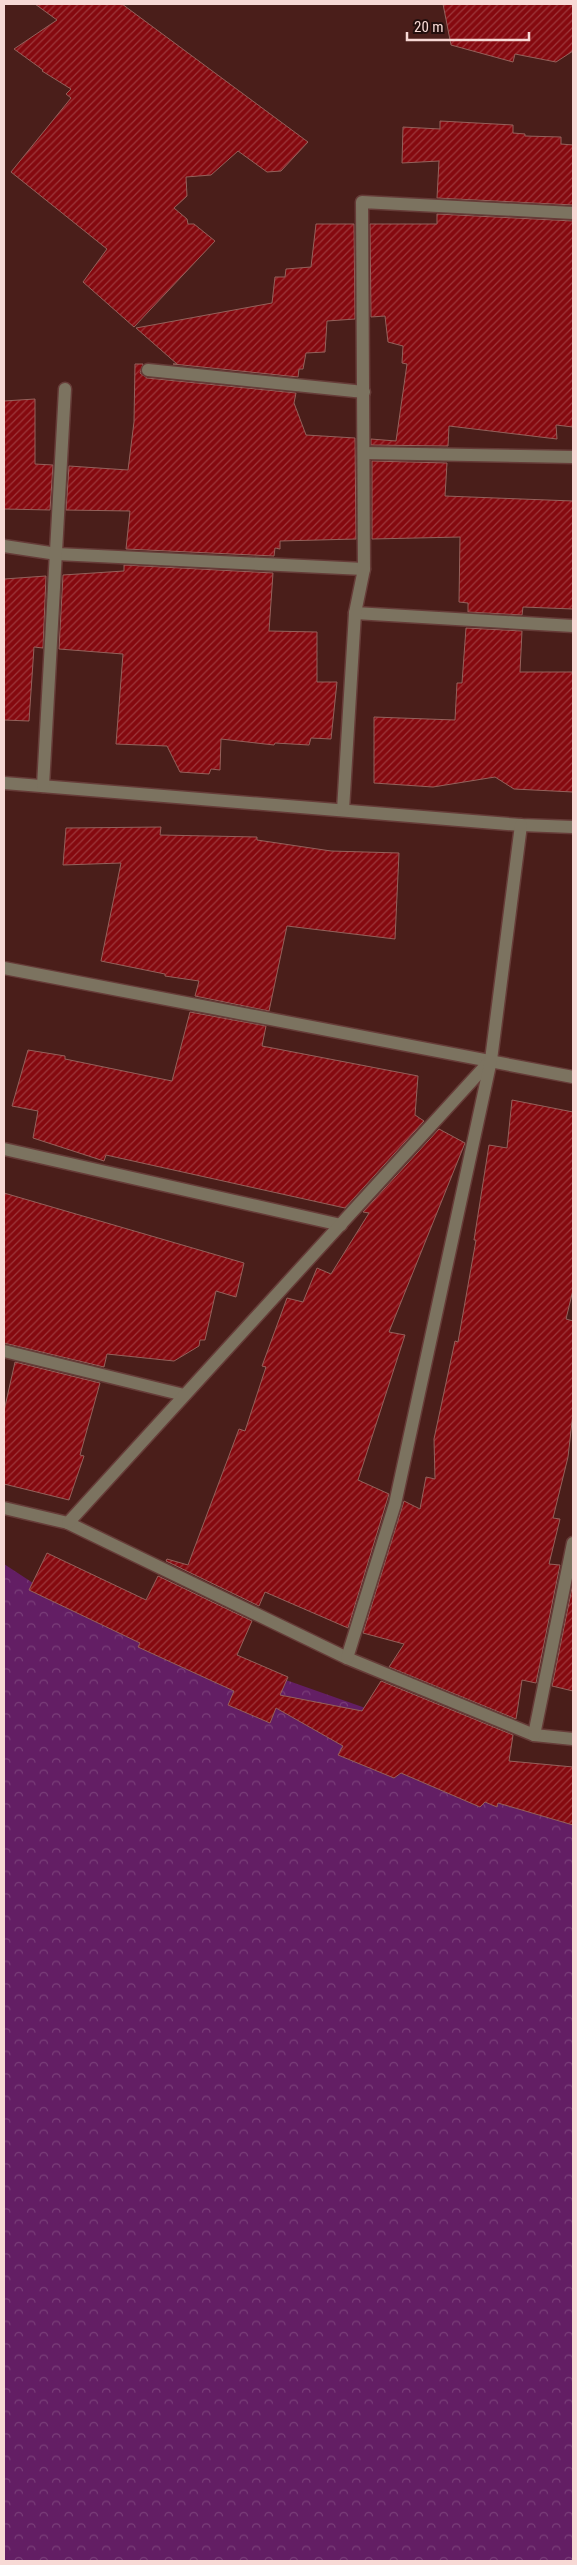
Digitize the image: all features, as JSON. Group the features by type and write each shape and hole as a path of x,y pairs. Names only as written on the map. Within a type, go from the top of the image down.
{"street":[{"path":"343,810 355,613 364,569 362,202 573,213"},
{"path":"148,370 364,392"},
{"path":"43,786 65,389"},
{"path":"364,453 573,457"},
{"path":"4,546 56,554 364,569"},
{"path":"355,613 573,626"},
{"path":"4,783 521,825 573,827"},
{"path":"347,1658 395,1504 490,1060 521,825"},
{"path":"4,968 573,1077"},
{"path":"68,1523 490,1060"},
{"path":"4,1149 341,1225"},
{"path":"4,1351 184,1395"},
{"path":"4,1508 68,1523 347,1658 534,1735 573,1739"},
{"path":"534,1735 573,1542"}],"green space":[{"path":"4,1564 59,1600 371,1710 573,1812 573,2561 4,2561"}],"building":[{"path":"35,4 122,4 308,142 281,171 267,172 238,151 211,175 186,177 187,196 174,208 187,219 188,224 194,224 215,241 134,327 83,282 107,249 11,172 71,98 66,94 71,89 42,71 14,49 57,20"},
{"path":"443,4 573,4 573,51 556,62 515,54 513,62 451,45"},
{"path":"440,121 513,125 513,133 525,134 525,136 561,137 561,144 573,145 573,205 437,198 439,161 402,163 403,127 440,129"},
{"path":"437,214 573,221 573,427 556,425 557,439 449,426 448,446 371,445 371,439 396,441 407,364 402,363 403,346 388,342 385,316 371,317 370,224 437,224"},
{"path":"316,224 354,224 355,319 327,321 325,352 306,353 303,369 299,369 298,377 173,364 177,364 136,328 272,303 275,277 285,277 286,269 311,267"},
{"path":"135,364 143,364 140,373 147,378 296,393 294,403 306,435 355,438 356,539 280,541 280,549 275,548 274,556 126,549 130,511 66,510 69,466 128,470 134,422"},
{"path":"35,399 35,464 53,465 50,510 4,509 4,401"},
{"path":"372,461 447,463 445,496 573,501 573,609 523,607 522,615 468,612 468,603 459,602 460,537 372,539"},
{"path":"124,565 273,573 269,631 317,632 317,682 337,682 331,739 311,738 309,745 275,743 274,745 221,739 220,770 211,769 209,774 180,772 167,746 116,744 123,654 59,649 63,575 124,571"},
{"path":"46,576 43,648 34,647 29,721 4,720 4,579"},
{"path":"466,628 522,631 520,672 573,672 573,792 514,789 495,777 433,787 374,783 374,717 455,720 457,683 462,683"},
{"path":"161,827 160,835 257,837 257,840 331,851 399,853 395,939 287,926 269,1011 195,996 199,981 165,976 165,974 101,961 121,863 63,865 66,828"},
{"path":"190,1012 266,1026 262,1046 418,1076 415,1115 424,1121 345,1208 106,1155 104,1161 33,1138 38,1111 12,1106 28,1050 65,1056 65,1059 172,1081"},
{"path":"512,1100 573,1112 573,1290 566,1319 573,1321 573,1413 568,1457 553,1518 560,1519 549,1564 560,1565 536,1683 522,1680 516,1719 389,1667 404,1644 363,1633 404,1501 420,1509 426,1477 435,1479 434,1439 455,1341 458,1342 476,1240 474,1240 489,1145 507,1148"},
{"path":"439,1129 465,1143 389,1332 405,1335 358,1480 389,1494 348,1628 265,1592 259,1606 166,1561 167,1559 188,1565 239,1429 245,1431 266,1367 262,1366 287,1298 303,1302 317,1268 331,1274 369,1213 363,1212"},
{"path":"4,1193 244,1263 236,1297 216,1291 205,1340 200,1340 199,1346 174,1361 107,1354 104,1367 4,1343"},
{"path":"15,1362 100,1383 80,1455 84,1456 69,1500 4,1484 4,1411"},
{"path":"47,1553 146,1600 158,1576 252,1621 237,1655 288,1677 280,1695 362,1711 381,1681 513,1735 509,1761 573,1767 573,1825 498,1803 497,1807 485,1802 480,1807 401,1773 394,1778 338,1755 343,1746 276,1708 270,1723 228,1705 234,1691 138,1647 140,1643 29,1590"},
{"path":"573,1583 573,1691 552,1686"}]}
